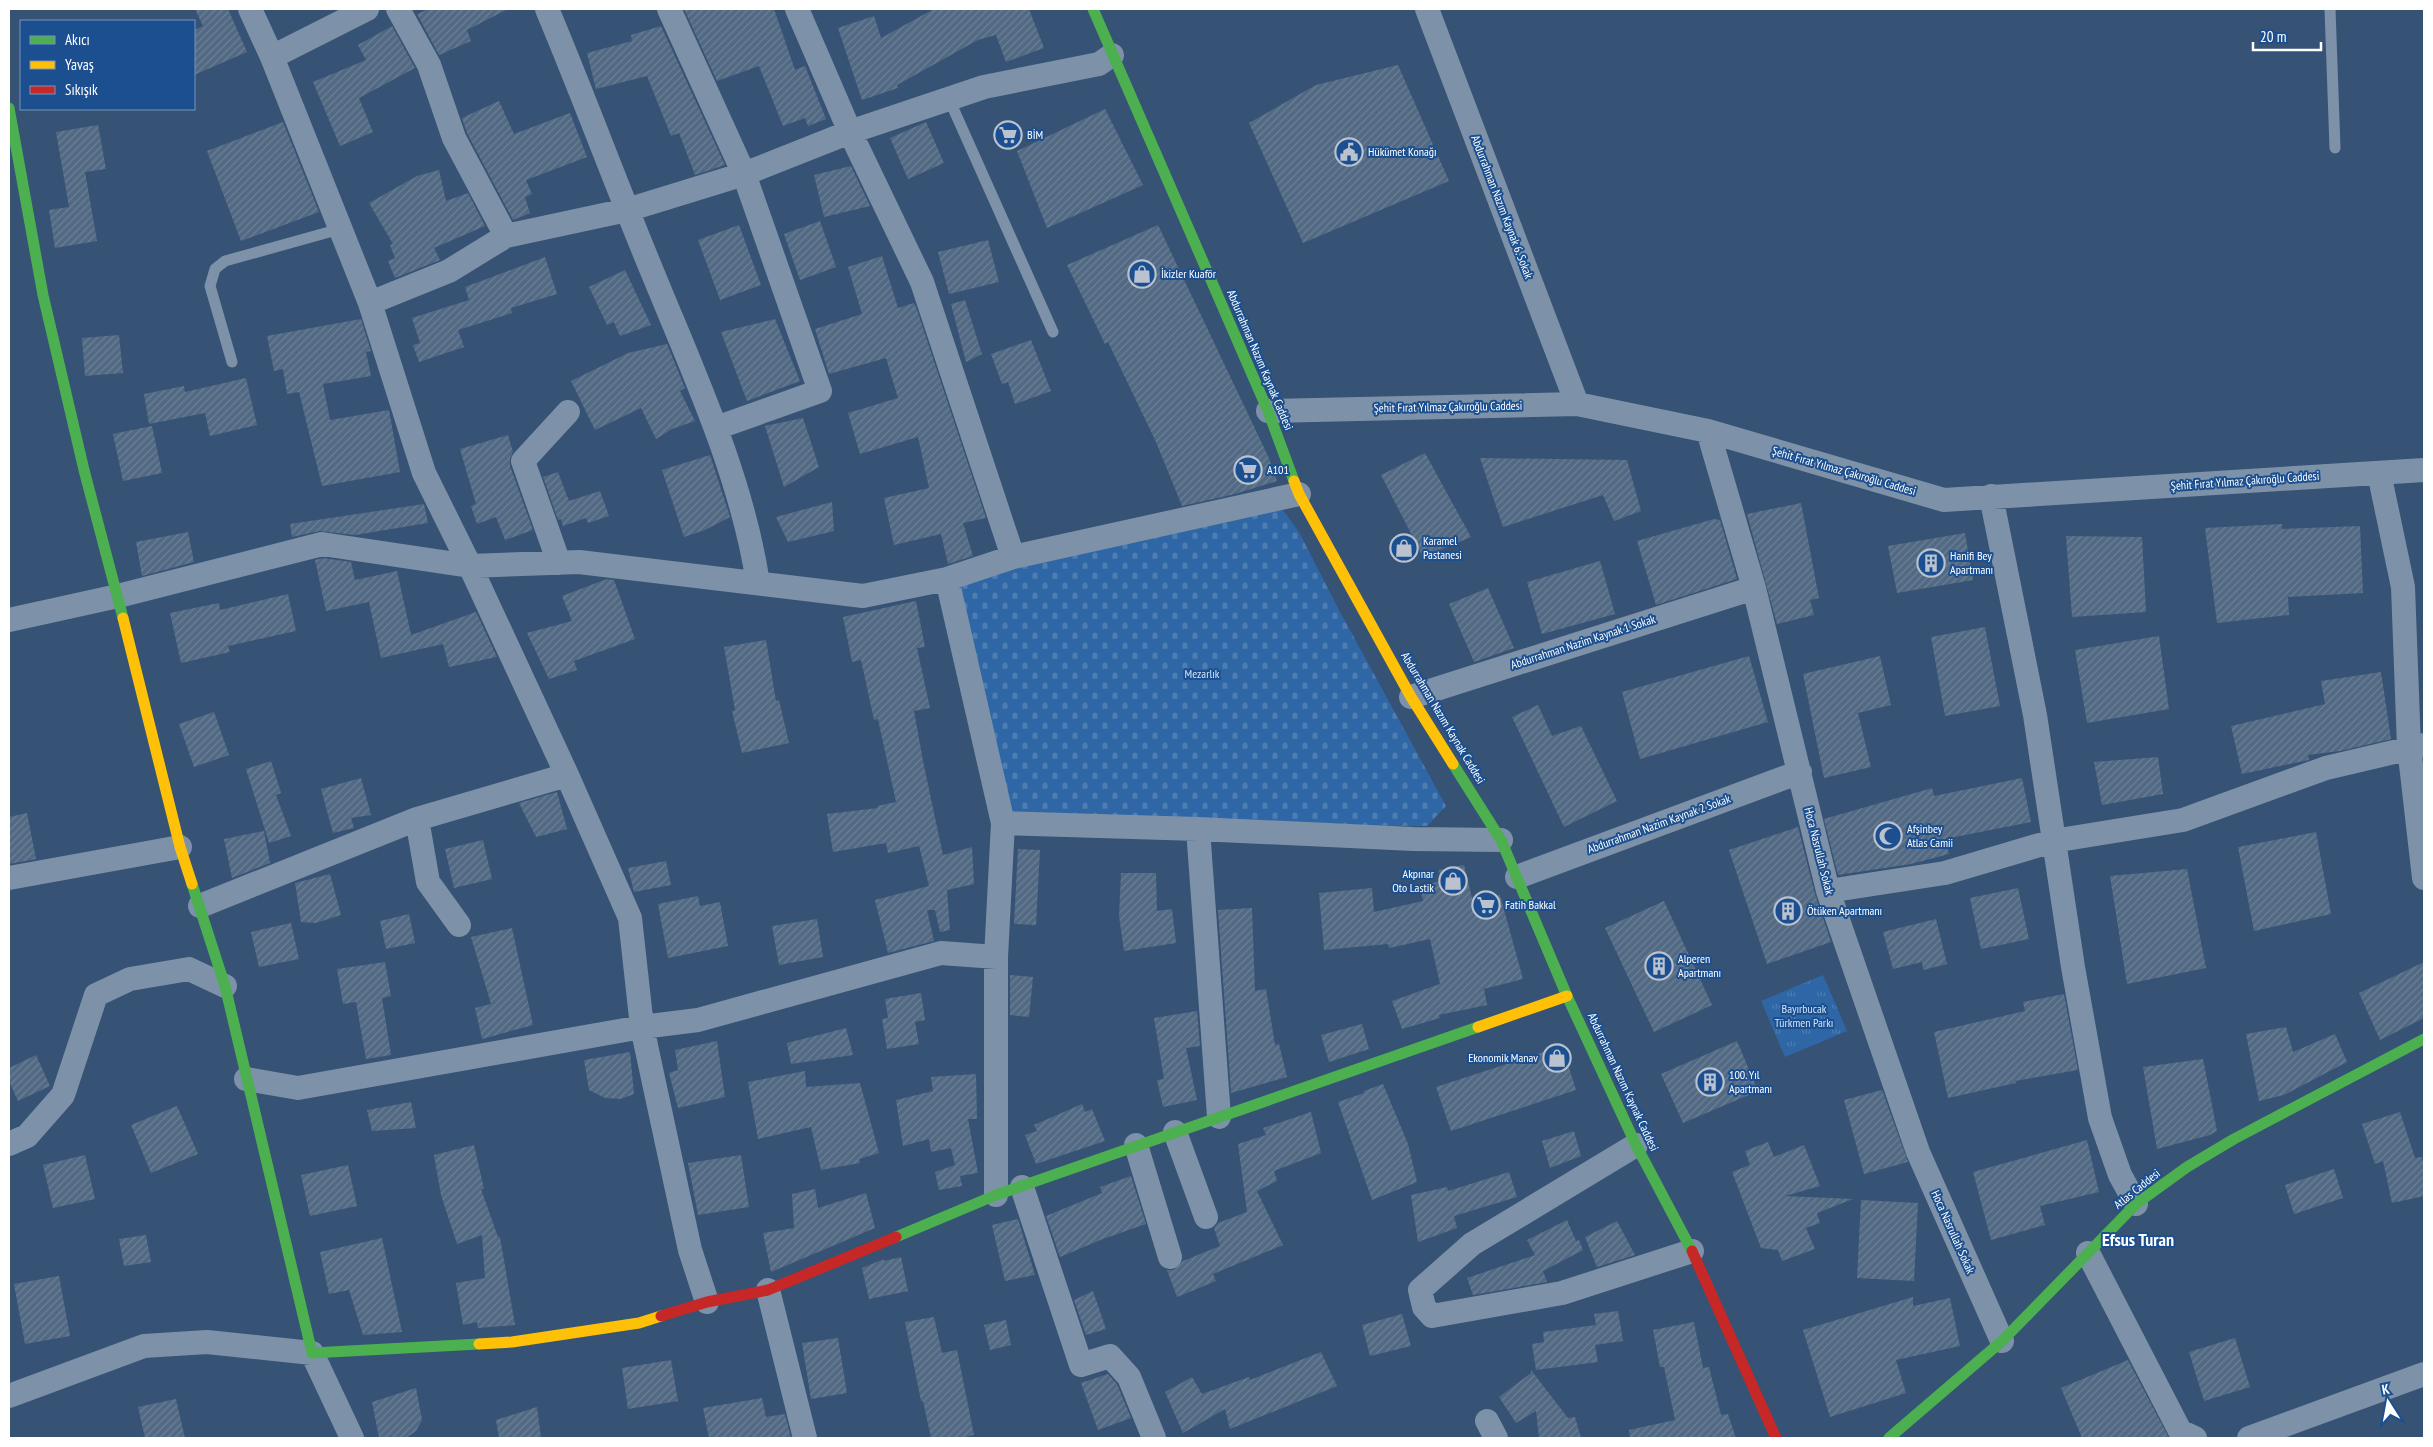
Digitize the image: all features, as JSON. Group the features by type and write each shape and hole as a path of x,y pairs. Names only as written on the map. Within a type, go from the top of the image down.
{"street":[{"path":"250,9 272,57 370,303 424,473 568,775 630,918 642,1027 690,1250 707,1302"},
{"path":"272,57 367,9"},
{"path":"398,9 429,65 454,138 506,236"},
{"path":"547,9 591,112 627,210 716,428 754,556 758,583"},
{"path":"670,9 744,174 820,391 716,428"},
{"path":"797,9 850,132 922,282 1013,557"},
{"name":"Abdurrahman Nazım Kaynak Caddesi","path":"1093,9 1268,411 1299,494 1411,697 1501,840 1567,996 1636,1145 1692,1250 1776,1438"},
{"name":"Abdurrahman Nazım Kaynak 6. Sokak","path":"1427,9 1577,404"},
{"path":"370,303 449,271 506,236 627,210 744,174 850,132 984,87 1099,64 1112,55"},
{"path":"9,108 43,295 84,470 118,596 180,847 225,986 312,1353 352,1438"},
{"name":"Şehit Fırat Yılmaz Çakıroğlu Caddesi","path":"1268,411 1577,404 1708,431 1944,500 2424,470"},
{"path":"559,563 523,461 568,412"},
{"name":"Hoca Nasrullah Sokak","path":"1708,431 1754,588 1828,891 1918,1152 2002,1341"},
{"path":"2379,473 2403,587 2416,746 2424,878"},
{"path":"9,620 118,596 322,544 470,566 579,562 863,596 947,579 1013,557 1299,494"},
{"path":"1991,496 2035,715 2053,841 2100,1118 2120,1174 2136,1204"},
{"path":"947,579 1003,823 996,956 996,1195"},
{"name":"Abdurrahman Nazim Kaynak 1 Sokak","path":"1411,697 1754,588"},
{"path":"1828,891 1945,874 2053,841 2182,820 2326,768 2416,746"},
{"name":"Abdurrahman Nazim Kaynak 2 Sokak","path":"1517,877 1800,772"},
{"path":"200,906 417,819 568,775"},
{"path":"417,819 428,882 459,925"},
{"path":"1003,823 1198,829 1413,839 1501,840"},
{"path":"1198,829 1219,1116"},
{"path":"9,878 180,847"},
{"path":"246,1079 298,1088 642,1027 698,1020 941,953 996,956"},
{"path":"9,1144 27,1136 63,1095 96,995 130,979 190,969 225,986"},
{"path":"9,1396 144,1346 207,1342 312,1353 512,1342 639,1324 707,1302 768,1290 996,1195 1567,996"},
{"name":"Atlas Caddesi","path":"1889,1438 2002,1341 2136,1204 2187,1167 2234,1139 2424,1039"},
{"path":"1175,1132 1206,1217"},
{"path":"1136,1145 1170,1257"},
{"path":"1636,1145 1472,1244 1420,1290 1424,1307 1432,1316 1562,1293 1692,1250"},
{"path":"1022,1186 1081,1365 1110,1356 1129,1377 1154,1438"},
{"path":"2088,1253 2180,1431 2195,1438"},
{"path":"768,1290 805,1438"},
{"path":"2249,1438 2424,1374"}],"lane":[{"path":"2330,9 2336,148"},
{"path":"949,99 1053,332"},
{"path":"232,362 210,286 215,269 225,261 340,229"}],"green space":[{"name":"Mezarlık","path":"1280,506 1299,532 1339,610 1446,806 1427,826 1003,823 947,579"},
{"name":"Bayırbucak Türkmen Parkı","path":"1823,975 1847,1031 1785,1057 1761,1001"}],"building":[{"path":"195,9 228,9 247,52 195,75 195,30 203,26"},
{"path":"429,9 508,9 467,30 471,41 439,55 417,14"},
{"path":"684,9 774,9 795,70 805,66 826,119 808,126 805,118 783,126 759,66 717,81"},
{"path":"934,9 1029,9 1044,48 1006,62 996,35 978,40 897,85 898,88 862,100 838,28 874,16 881,38"},
{"path":"392,26 415,68 359,98 373,132 340,146 313,82 366,60 358,45"},
{"path":"661,26 725,165 695,175 679,133 671,136 647,76 596,89 587,53 632,41 631,35"},
{"name":"Hükümet Konağı","path":"1398,65 1449,181 1303,243 1249,123 1316,85"},
{"path":"499,101 514,134 570,113 587,157 526,180 532,194 525,197 530,213 513,220 467,133 462,118"},
{"path":"1105,109 1143,185 1047,228 1017,151"},
{"path":"283,122 319,212 241,241 207,151"},
{"path":"926,122 944,163 908,179 890,138"},
{"path":"98,125 106,169 85,172 97,241 55,248 49,210 69,207 56,132"},
{"path":"851,166 870,206 824,217 814,175"},
{"path":"439,170 446,201 468,193 485,226 434,248 440,260 395,278 388,261 395,258 390,245 393,244 369,203 417,176"},
{"path":"820,221 836,267 800,280 784,234"},
{"path":"739,225 761,285 720,300 698,240"},
{"path":"1158,225 1268,456 1277,481 1235,494 1182,506 1156,442 1108,342 1105,344 1067,265"},
{"path":"988,240 999,282 949,294 938,252"},
{"path":"882,256 898,308 914,303 917,310 986,518 963,523 973,556 948,564 941,534 894,545 884,498 929,488 918,437 860,454 848,413 898,398 886,358 829,374 815,329 862,314 848,267"},
{"path":"545,257 557,294 511,308 512,313 458,330 464,347 419,362 413,345 420,343 412,318 469,300 465,287"},
{"path":"625,270 651,325 620,336 614,322 607,325 589,287"},
{"path":"965,300 982,354 966,362 951,304"},
{"path":"361,319 371,351 366,352 371,376 323,384 330,420 389,410 400,472 322,486 299,392 287,394 283,369 274,371 267,336"},
{"path":"775,319 800,381 747,401 721,332"},
{"path":"119,335 123,373 85,376 82,338"},
{"path":"1031,340 1051,391 1015,404 1008,382 1002,384 991,354"},
{"path":"667,344 685,388 680,391 695,421 672,429 656,439 641,408 595,430 571,381 628,353"},
{"path":"246,378 257,425 210,436 205,413 149,424 144,394 184,386 185,392"},
{"path":"803,418 819,467 784,487 765,426"},
{"path":"152,426 162,473 123,481 113,434"},
{"path":"508,435 513,452 510,458 510,466 533,530 505,540 496,517 477,524 471,506 476,504 460,449"},
{"path":"1425,453 1471,537 1423,557 1381,475"},
{"path":"710,455 730,517 705,530 684,537 662,470"},
{"path":"1480,458 1627,460 1641,511 1614,521 1603,495 1503,527"},
{"path":"558,472 569,501 600,491 609,516 588,523 586,518 563,526 561,519 558,520 543,477"},
{"path":"832,502 834,531 788,542 776,517"},
{"path":"1801,503 1819,598 1810,600 1814,615 1777,624 1747,514"},
{"path":"424,504 428,523 355,535 319,531 292,537 290,524"},
{"path":"1714,519 1720,520 1737,579 1656,605 1637,541"},
{"path":"2282,524 2282,529 2360,526 2363,593 2288,597 2289,615 2217,623 2205,528"},
{"path":"188,532 194,562 142,576 136,542"},
{"name":"Hanifi Bey Apartmanı","path":"1965,533 1973,580 1897,593 1888,546"},
{"path":"2066,536 2142,537 2146,612 2072,617"},
{"path":"323,558 351,562 355,580 397,571 411,635 476,612 497,657 449,667 443,644 381,658 369,602 326,611 315,560"},
{"path":"1600,561 1615,614 1542,634 1527,582"},
{"path":"607,579 614,580 635,639 574,661 577,670 549,679 527,633 572,621 562,596"},
{"path":"1488,588 1514,648 1474,662 1449,604"},
{"path":"288,594 296,631 228,646 230,652 181,663 170,613 219,603 220,610"},
{"path":"916,601 925,647 917,648 930,708 914,711 924,766 943,855 972,847 974,884 947,890 950,930 940,932 935,910 927,910 934,941 888,953 875,900 929,886 919,846 888,853 886,843 833,852 827,814 878,808 877,806 896,802 878,719 874,720 861,660 852,662 843,617"},
{"path":"1985,627 2000,706 1945,716 1931,637"},
{"path":"2159,636 2169,709 2087,723 2075,650"},
{"path":"766,640 776,701 779,700 789,743 742,753 732,711 735,710 724,647"},
{"path":"1749,656 1768,722 1640,759 1622,692"},
{"path":"1880,656 1891,705 1858,713 1871,767 1824,778 1803,674"},
{"path":"2381,672 2391,739 2340,751 2308,755 2309,760 2242,774 2231,726 2325,704 2321,681"},
{"path":"1538,705 1552,736 1581,726 1617,801 1564,827 1512,717"},
{"path":"214,712 229,755 194,767 179,724"},
{"path":"2158,757 2163,794 2102,805 2094,762"},
{"path":"271,761 281,793 276,795 291,836 269,843 246,769"},
{"path":"361,778 371,815 351,818 354,828 333,833 321,789"},
{"name":"Afşinbey Atlas Camii","path":"2022,778 2031,822 1945,839 1949,854 1911,864 1838,875 1824,819 1932,788 1934,796"},
{"path":"557,792 567,829 536,837 519,803"},
{"path":"27,813 36,859 9,864 9,817"},
{"name":"Ötüken Apartmanı","path":"1798,827 1815,894 1831,942 1767,964 1729,850"},
{"path":"264,831 270,863 232,878 224,839"},
{"path":"2316,832 2331,914 2254,931 2238,847"},
{"path":"483,840 492,879 454,888 445,849"},
{"path":"1018,849 1040,850 1036,925 1014,924"},
{"path":"666,861 671,885 634,892 628,868"},
{"path":"1464,865 1473,902 1500,895 1523,979 1484,989 1487,1005 1439,1015 1440,1018 1402,1029 1392,1001 1440,984 1430,939 1389,948 1388,944 1324,950 1319,893 1372,888 1374,912 1423,901 1420,886 1441,881 1439,870"},
{"path":"2187,869 2206,968 2127,984 2110,876"},
{"path":"1121,873 1156,873 1157,911 1172,909 1176,943 1124,951 1119,916"},
{"path":"330,874 341,915 316,923 301,922 295,883"},
{"path":"2018,888 2029,939 1981,949 1970,898"},
{"path":"698,896 700,906 720,902 728,946 668,958 658,904"},
{"name":"Alperen Apartmanı","path":"1664,901 1712,1005 1654,1032 1605,928"},
{"path":"1252,908 1255,991 1266,989 1275,1045 1279,1044 1287,1077 1231,1093 1218,910"},
{"path":"409,914 415,943 386,949 380,921"},
{"path":"817,919 823,957 779,965 772,926"},
{"path":"1936,919 1947,964 1923,970 1922,962 1893,969 1883,932"},
{"path":"291,923 299,959 259,967 251,932"},
{"path":"512,928 533,1025 482,1039 475,1008 491,1004 471,937"},
{"path":"385,962 391,996 382,998 391,1055 366,1059 356,1002 343,1004 337,969"},
{"path":"2424,962 2424,1018 2380,1040 2359,993"},
{"path":"1010,975 1033,977 1029,1017 1010,1015"},
{"path":"921,993 925,1020 915,1022 919,1044 887,1049 882,1019 888,1018 885,999"},
{"path":"2064,994 2078,1070 2015,1081 2016,1083 1948,1098 1934,1032 2025,1011 2023,1002"},
{"path":"1197,1011 1200,1046 1186,1048 1197,1100 1163,1107 1157,1080 1164,1079 1154,1018"},
{"path":"1362,1024 1369,1049 1329,1062 1321,1035"},
{"path":"2286,1027 2293,1052 2335,1034 2347,1062 2284,1095 2259,1101 2246,1034"},
{"path":"846,1028 853,1055 791,1064 787,1043"},
{"path":"717,1041 725,1097 678,1108 669,1073 678,1070 675,1050"},
{"name":"100. Yıl Apartmanı","path":"1737,1041 1758,1091 1683,1123 1661,1074"},
{"path":"1562,1046 1576,1090 1451,1131 1436,1087"},
{"path":"630,1052 634,1094 621,1099 605,1098 589,1090 584,1060"},
{"path":"36,1055 50,1086 18,1101 9,1081 9,1068"},
{"path":"2203,1059 2217,1131 2210,1135 2157,1149 2143,1067"},
{"path":"805,1071 806,1087 860,1083 879,1153 859,1159 860,1163 821,1170 811,1127 758,1139 748,1082"},
{"path":"976,1074 977,1119 968,1119 978,1173 960,1176 962,1186 939,1190 935,1172 955,1165 951,1148 931,1152 929,1139 903,1146 896,1100 933,1091 931,1077"},
{"path":"1383,1084 1408,1144 1417,1182 1372,1200 1338,1102"},
{"path":"1882,1090 1908,1162 1864,1174 1844,1100"},
{"path":"411,1102 416,1128 372,1131 367,1110"},
{"path":"1082,1104 1085,1112 1092,1109 1105,1141 1036,1164 1025,1135 1037,1131 1034,1125"},
{"path":"177,1106 198,1154 151,1173 131,1125"},
{"path":"1311,1112 1321,1153 1274,1171 1277,1181 1257,1191 1283,1245 1213,1274 1216,1281 1177,1297 1167,1270 1174,1270 1183,1261 1220,1246 1214,1228 1218,1223 1247,1212 1238,1144 1266,1135 1263,1128"},
{"path":"2400,1112 2415,1158 2422,1157 2424,1196 2392,1203 2383,1161 2375,1164 2362,1124"},
{"path":"1574,1131 1581,1156 1550,1168 1542,1141"},
{"path":"2087,1140 2099,1192 2040,1206 2045,1225 1991,1240 1973,1172"},
{"path":"1768,1142 1774,1157 1804,1145 1820,1186 1785,1196 1853,1199 1817,1213 1820,1223 1806,1228 1815,1249 1782,1261 1778,1250 1761,1248 1732,1172 1750,1165 1745,1151"},
{"path":"474,1145 484,1189 481,1189 498,1237 500,1237 515,1325 478,1328 477,1322 463,1325 456,1283 485,1278 482,1235 457,1244 441,1195 434,1155"},
{"path":"85,1155 95,1199 53,1208 43,1165"},
{"path":"741,1155 749,1207 698,1215 688,1163"},
{"path":"348,1165 357,1206 310,1216 301,1175"},
{"path":"2334,1169 2343,1198 2294,1214 2285,1185"},
{"path":"1509,1172 1517,1197 1454,1216 1457,1228 1418,1242 1411,1195 1447,1187 1448,1191"},
{"path":"1131,1176 1146,1224 1060,1257 1046,1216 1102,1193 1100,1187"},
{"path":"815,1189 818,1208 866,1193 875,1228 771,1272 763,1233 794,1228 792,1194"},
{"path":"1861,1200 1918,1203 1914,1281 1857,1278"},
{"path":"1018,1219 1035,1275 1005,1281 992,1225"},
{"path":"1567,1220 1576,1241 1579,1240 1583,1250 1543,1271 1547,1282 1473,1295 1467,1278 1535,1255 1527,1240"},
{"path":"1617,1221 1635,1255 1597,1267 1585,1237"},
{"path":"146,1235 151,1262 124,1266 119,1239"},
{"path":"382,1238 402,1332 363,1335 349,1290 329,1294 320,1252"},
{"path":"901,1257 908,1291 869,1299 862,1268 884,1259 884,1261"},
{"path":"59,1276 70,1336 25,1344 14,1284"},
{"path":"1093,1291 1106,1329 1086,1335 1074,1300"},
{"path":"1913,1297 1913,1306 1950,1298 1960,1346 1896,1360 1906,1393 1830,1417 1803,1330"},
{"path":"1618,1311 1623,1341 1595,1345 1598,1362 1536,1370 1532,1344 1544,1342 1543,1332 1596,1325 1594,1314"},
{"path":"1402,1314 1411,1346 1370,1356 1362,1325"},
{"path":"934,1317 942,1353 957,1350 974,1435 960,1438 931,1438 923,1401 921,1401 905,1322"},
{"path":"1006,1320 1011,1345 990,1350 984,1325"},
{"path":"1694,1322 1703,1368 1709,1367 1721,1415 1728,1414 1736,1438 1630,1438 1629,1430 1675,1420 1664,1367 1660,1367 1653,1330"},
{"path":"838,1338 847,1393 811,1399 802,1343"},
{"path":"2235,1338 2250,1387 2204,1401 2189,1352"},
{"path":"1321,1352 1337,1386 1230,1429 1225,1409 1183,1433 1165,1392 1192,1377 1202,1394 1249,1377 1250,1380"},
{"path":"671,1360 678,1401 628,1409 622,1368"},
{"path":"2128,1360 2169,1438 2082,1438 2061,1388"},
{"path":"1531,1370 1568,1418 1575,1417 1581,1438 1539,1438 1536,1411 1516,1423 1499,1397 1531,1373"},
{"path":"1108,1374 1117,1384 1131,1418 1098,1430 1081,1383"},
{"path":"416,1388 422,1420 416,1431 406,1438 379,1438 372,1402"},
{"path":"762,1398 766,1417 785,1414 791,1438 709,1438 703,1408"},
{"path":"176,1399 185,1438 145,1438 138,1407"},
{"path":"537,1407 541,1438 499,1438 496,1420"}],"traffic: fast":[{"path":"1093,9 1268,411 1294,481"},
{"path":"9,108 43,295 84,470 123,618"},
{"path":"1453,764 1501,840 1567,996 1636,1145 1692,1251"},
{"path":"192,884 225,986 312,1353 479,1344"},
{"path":"896,1237 996,1195 1478,1027"},
{"path":"1889,1438 2002,1341 2136,1204 2187,1167 2234,1139 2424,1039"}],"traffic: slow":[{"path":"1294,481 1299,494 1411,697 1453,764"},
{"path":"123,618 180,847 192,884"},
{"path":"1478,1027 1567,996"},
{"path":"479,1344 512,1342 639,1323 661,1316"}],"traffic: jam":[{"path":"661,1316 707,1302 768,1290 896,1237"},
{"path":"1692,1251 1776,1438"}],"place":[{"name":"BİM","path":"1008,135"},
{"name":"Hükümet Konağı","path":"1349,152"},
{"name":"İkizler Kuaför","path":"1142,274"},
{"name":"A101","path":"1248,470"},
{"name":"Karamel Pastanesi","path":"1404,548"},
{"name":"Hanifi Bey Apartmanı","path":"1931,563"},
{"name":"Afşinbey Atlas Camii","path":"1888,836"},
{"name":"Akpınar Oto Lastik","path":"1453,881"},
{"name":"Fatih Bakkal","path":"1486,905"},
{"name":"Ötüken Apartmanı","path":"1788,911"},
{"name":"Alperen Apartmanı","path":"1659,966"},
{"name":"Ekonomik Manav","path":"1557,1058"},
{"name":"100. Yıl Apartmanı","path":"1710,1082"}],"district":[{"name":"Efsus Turan","path":"2138,1240"}]}
